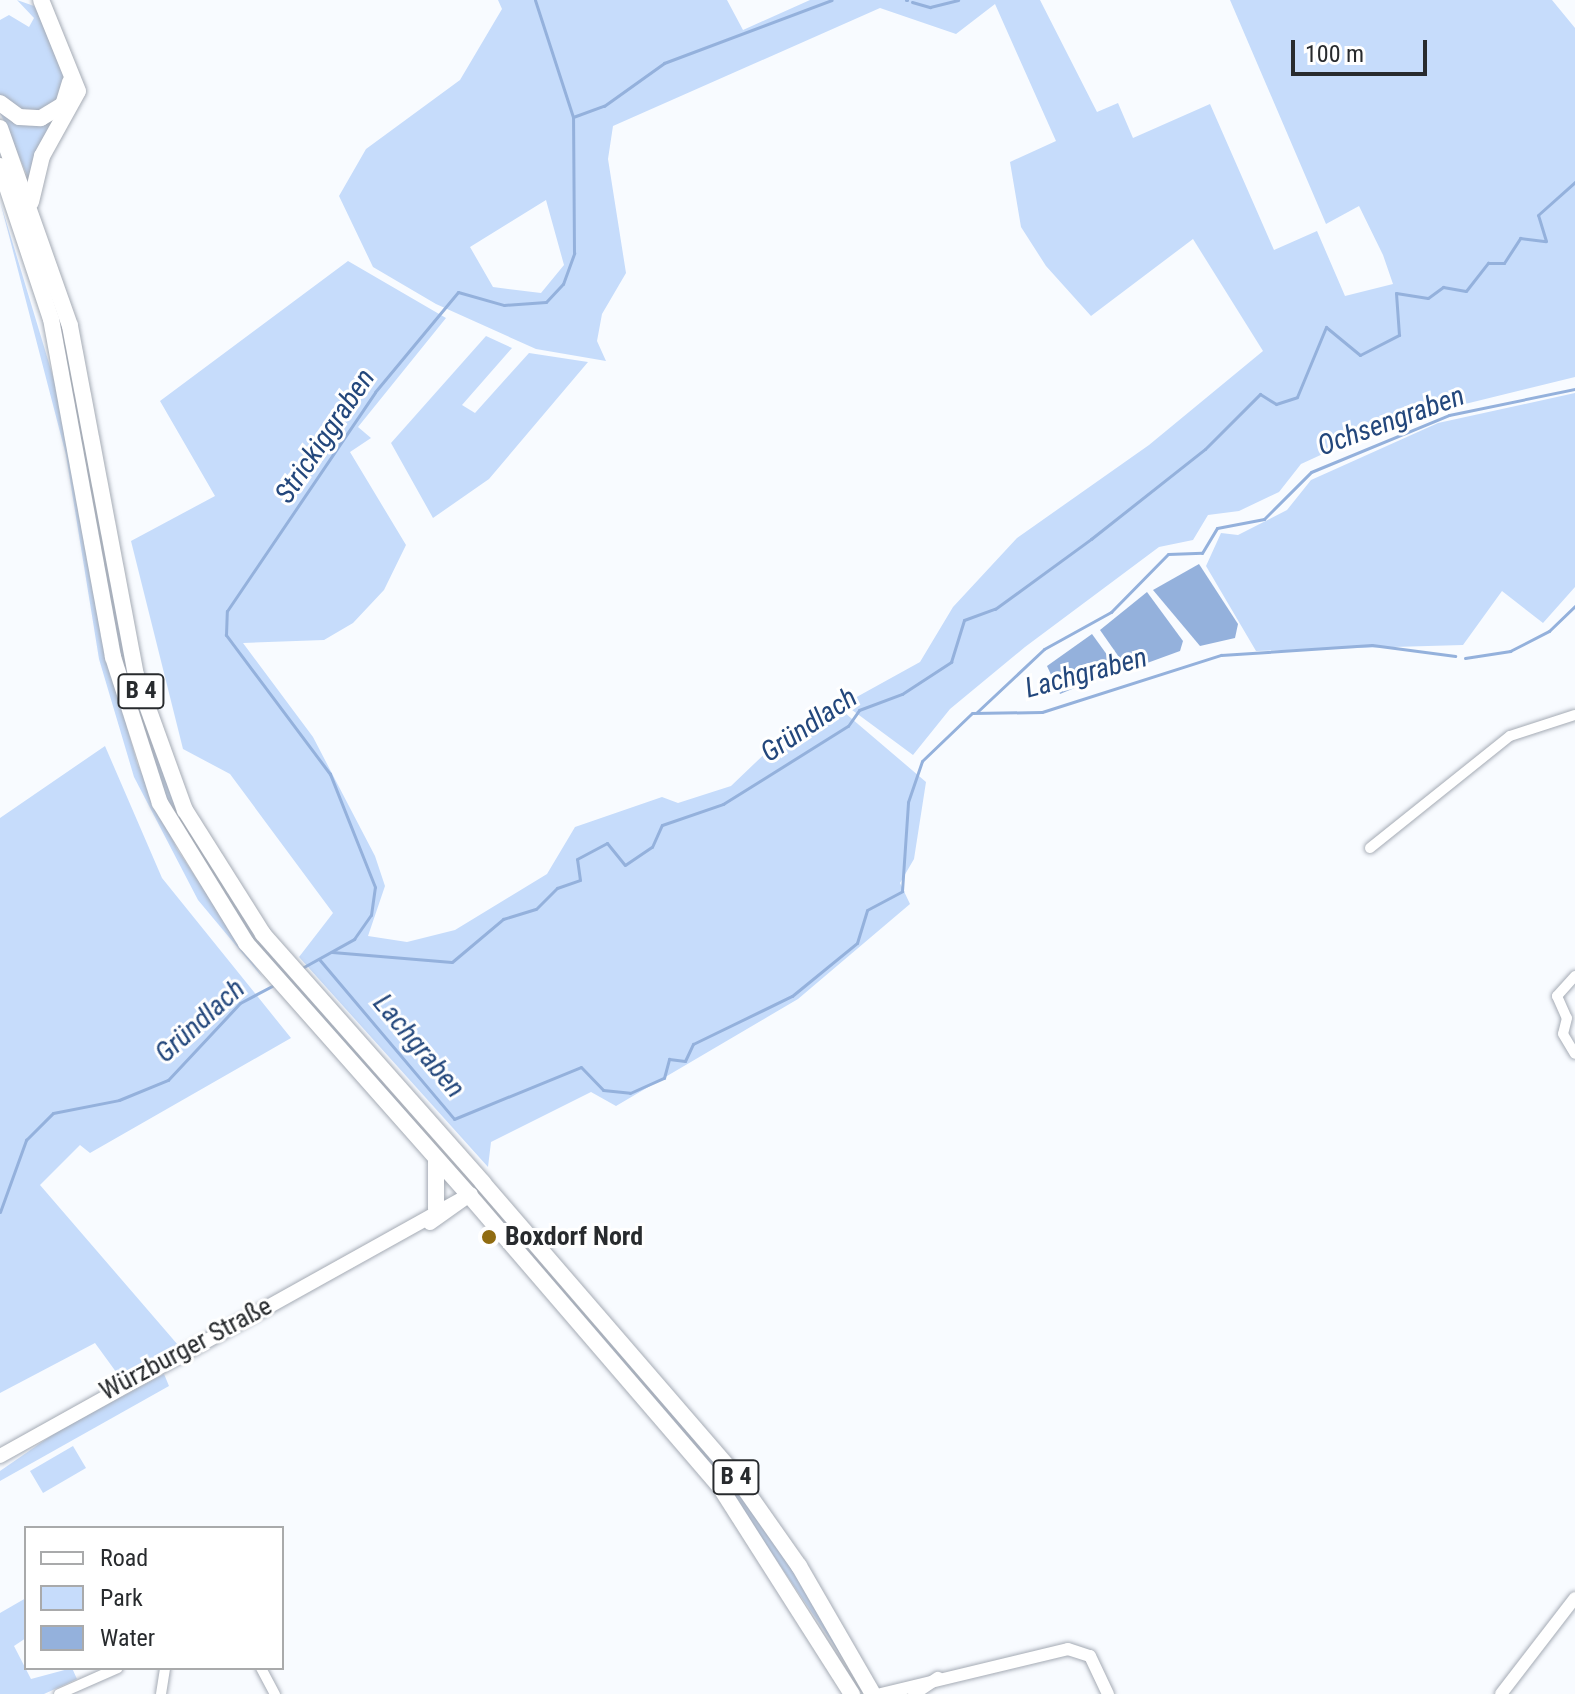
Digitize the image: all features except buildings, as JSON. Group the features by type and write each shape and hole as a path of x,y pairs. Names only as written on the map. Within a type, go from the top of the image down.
{"main road":[{"name":"B 4","path":"25,210 42,156 74,107 77,85 41,0"},
{"path":"0,103 27,119 56,111 69,90 68,61"},
{"name":"B 4","path":"0,128 25,210 78,357 124,624 158,748 217,869 286,961 735,1475 812,1586 873,1694"},
{"name":"B 4","path":"0,166 25,210 69,395 108,633 139,748 192,864 286,990 469,1195 720,1487 852,1694"},
{"name":"B 4","path":"0,186 25,210"},
{"path":"435,1158 436,1209"},
{"name":"Würzburger Straße","path":"0,1456 376,1248 452,1212 483,1183"},
{"name":"Würzburger Straße","path":"376,1248 436,1209 469,1195"}],"street":[{"path":"1370,848 1510,736 1575,715"},
{"path":"1575,976 1557,996 1571,1020 1563,1034 1575,1054"},
{"path":"1501,1694 1575,1598"},
{"path":"881,1694 941,1676 1076,1649 1090,1656 1108,1694"},
{"path":"59,1694 113,1670"},
{"path":"161,1694 165,1670"},
{"path":"262,1670 275,1694"},
{"path":"919,1693 941,1676"}],"green space":[{"path":"17,0 34,6 40,15 65,78 62,96 31,117 0,99 0,20 9,15 29,27 34,18"},
{"path":"498,0 727,0 743,30 810,0 1040,0 1097,112 1118,103 1133,138 1210,104 1274,250 1317,231 1345,296 1393,284 1383,255 1359,206 1326,224 1230,0 1552,0 1575,28 1575,377 1465,404 1434,403 1301,464 1279,492 1239,511 1208,515 1193,540 1159,547 1025,647 950,709 913,755 844,704 920,662 953,607 1017,538 1149,445 1263,351 1193,239 1091,316 1046,266 1021,227 1010,162 1056,141 995,4 956,34 880,8 613,126 608,159 626,273 602,314 597,341 606,361 536,349 436,304 373,267 339,196 366,149 460,80 502,9","holes":["546,200 564,265 541,293 493,287 470,247"]},
{"path":"0,112 29,126 56,117 29,180"},
{"path":"22,198 68,340 138,704 178,809 249,926 469,1184 273,968 188,847 148,760 107,604 68,369"},
{"path":"0,201 58,393 104,644 137,763 177,849 263,978 198,900 134,777 99,659 66,455"},
{"path":"348,261 446,318 358,427 371,438 350,452 406,545 384,590 353,623 324,640 243,643 313,737 375,856 385,886 368,936 407,942 455,930 547,874 575,827 662,797 678,803 731,786 778,741 838,707 926,782 914,859 900,883 910,904 798,999 616,1106 591,1092 491,1142 488,1167 299,957 333,913 230,774 183,749 131,541 215,496 160,401"},
{"path":"486,336 512,348 462,405 475,413 529,353 588,362 489,479 433,518 391,443"},
{"path":"1575,393 1575,587 1543,623 1502,591 1463,645 1256,651 1206,566 1221,533 1238,535 1287,510 1311,480 1438,423"},
{"path":"105,746 162,878 291,1038 90,1153 80,1145 40,1185 178,1345 119,1376 95,1343 0,1393 0,818"},
{"path":"490,1206 737,1488 782,1551 867,1694 731,1493"},
{"path":"164,1374 169,1386 0,1481 0,1471 58,1431"},
{"path":"73,1446 86,1468 43,1493 30,1471"},
{"path":"24,1599 24,1639 14,1646 31,1679 73,1670 77,1679 44,1694 0,1694 0,1613"}],"water":[{"path":"1199,564 1238,624 1235,638 1200,646 1153,590"},
{"path":"1147,592 1183,641 1180,651 1128,670 1100,630"},
{"path":"1092,634 1118,670 1060,694 1047,666"}],"waterway":[{"name":"Strickiggraben","path":"302,968 354,939 371,915 375,887 330,774 226,635 227,611 375,392 458,292 504,305 546,302 563,284 574,253 573,117 535,0"},
{"path":"573,117 604,106 664,63 832,0"},
{"path":"912,2 930,7 958,0"},
{"name":"Gründlach","path":"332,952 452,962 503,919 536,909 557,888 580,880 577,859 607,843 625,865 652,847 662,825 723,804 848,726 859,710 902,694 951,662 964,620 995,609 1091,539 1205,449 1260,394 1276,404 1297,397 1326,327 1360,355 1399,335 1396,293 1428,298 1443,287 1466,291 1488,263 1504,263 1520,238 1546,241 1538,215 1575,182"},
{"name":"Ochsengraben","path":"977,712 1044,649 1111,612 1168,554 1202,553 1217,528 1264,519 1311,472 1449,415 1575,389"},
{"name":"Lachgraben","path":"1465,658 1510,651 1549,631 1575,606"},
{"name":"Lachgraben","path":"319,959 454,1119 581,1067 603,1090 630,1093 664,1078 669,1059 685,1061 693,1044 792,996 857,943 867,910 902,891 908,802 922,761 972,713 1042,712 1221,655 1372,645 1455,656"},
{"name":"Gründlach","path":"0,1212 26,1140 53,1113 119,1100 168,1080 240,1003 275,984"}],"place":[{"name":"Boxdorf Nord","path":"489,1237"}]}
